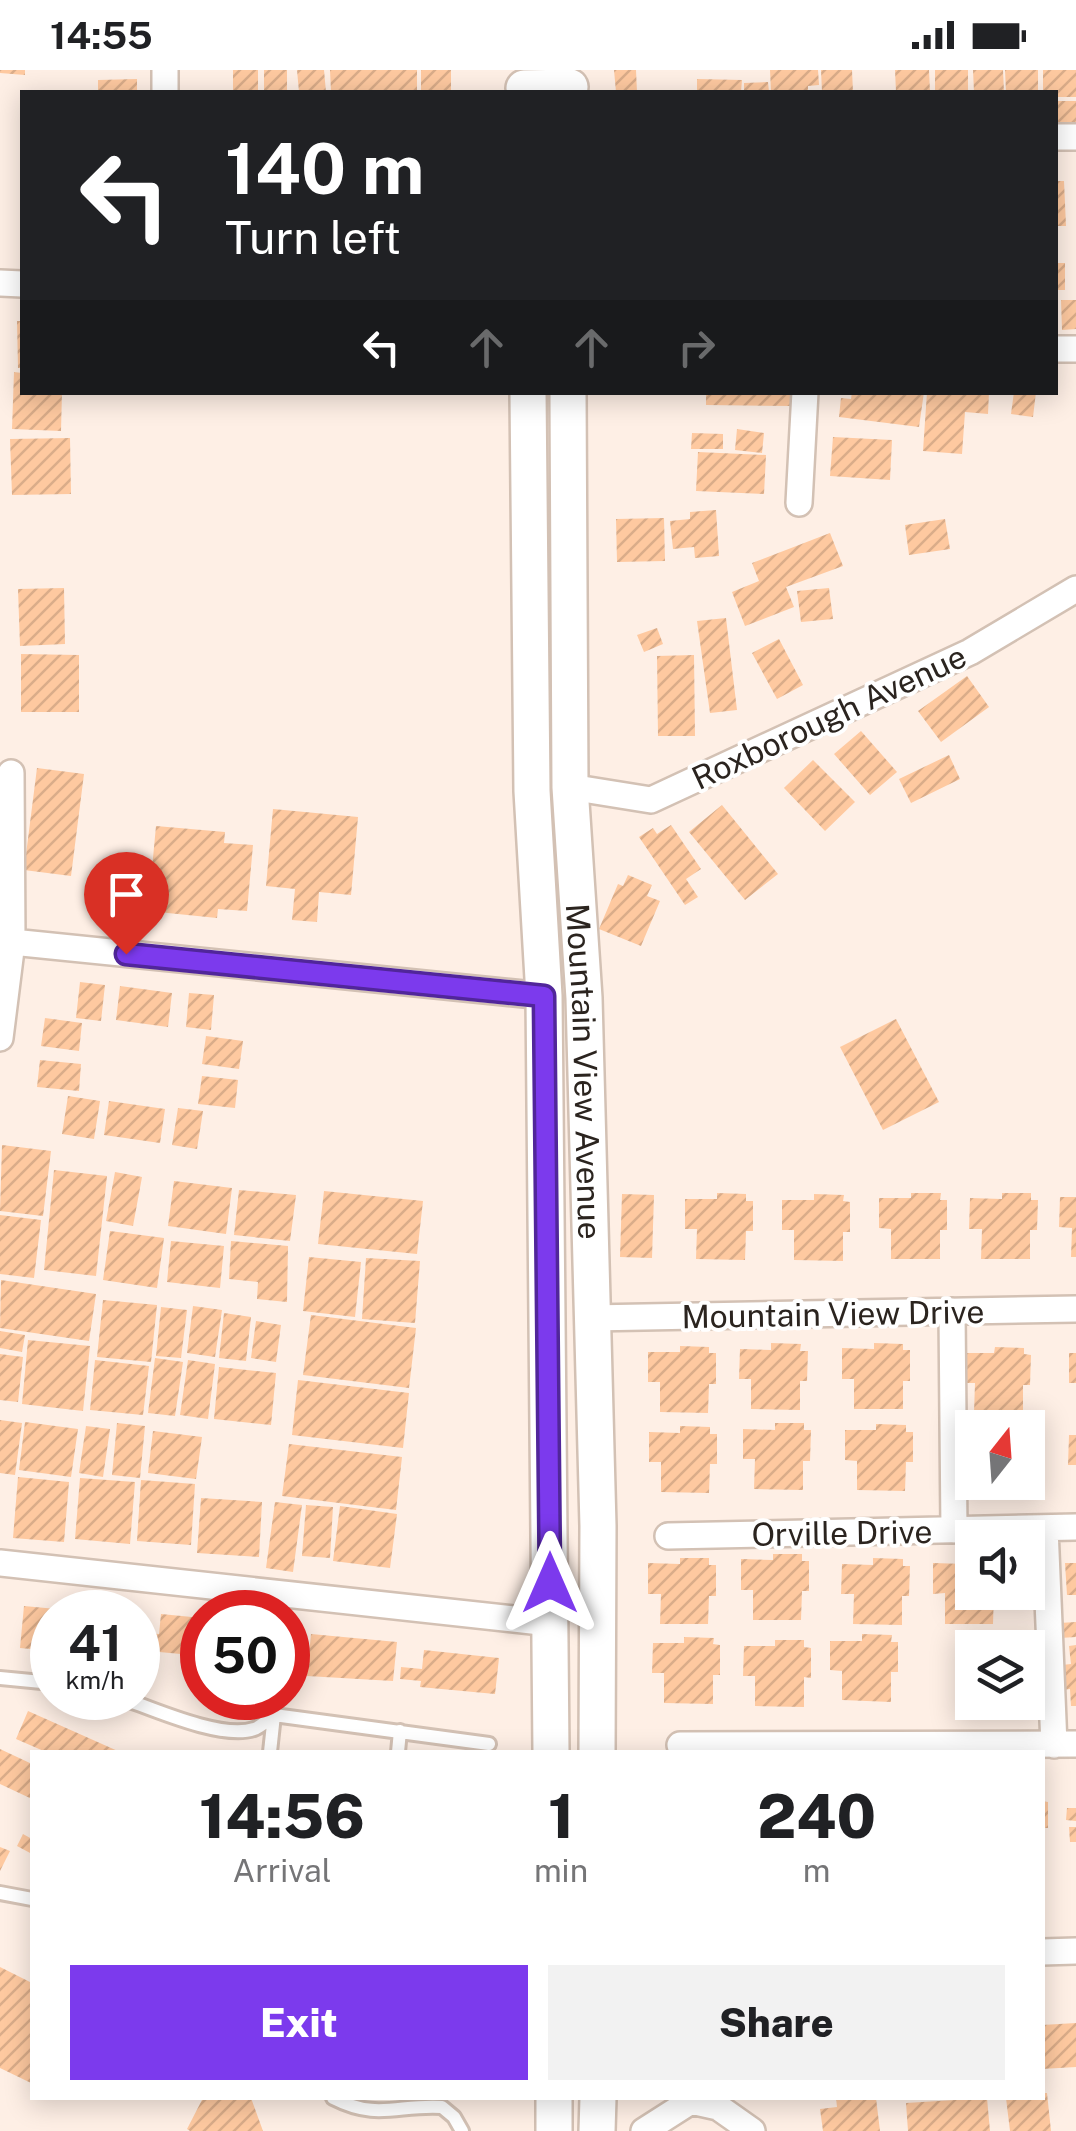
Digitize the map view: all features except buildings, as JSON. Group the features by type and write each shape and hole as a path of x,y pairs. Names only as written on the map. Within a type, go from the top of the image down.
{"main road":[{"path":"524,84 569,83"},
{"name":"Mountain View Avenue","path":"528,395 532,792 544,996 551,1750"},
{"name":"Mountain View Avenue","path":"568,395 570,787 584,998 596,1497 597,1750"},
{"path":"544,1051 584,1047"},
{"path":"550,1503 596,1497"},
{"path":"554,2100 554,2131"},
{"path":"597,2131 598,2100"}],"street":[{"path":"799,503 804,395"},
{"name":"Roxborough Avenue","path":"570,787 651,800 970,652 1076,589"},
{"path":"0,1038 12,942 11,773"},
{"path":"12,942 544,996"},
{"name":"Mountain View Drive","path":"591,1318 1076,1309"},
{"path":"952,1312 954,1530"},
{"name":"Orville Drive","path":"668,1536 1076,1526"},
{"path":"680,1745 954,1750 1065,1744 1046,1528"},
{"path":"0,1563 186,1590"},
{"path":"310,1606 550,1623"},
{"path":"1045,1952 1076,1951"},
{"path":"644,2131 692,2102 718,2107 752,2131"}],"lane":[{"path":"0,1678 30,1681"},
{"path":"181,1720 214,1728 254,1729 267,1720"},
{"path":"270,1750 273,1720"},
{"path":"310,1720 490,1744"},
{"path":"398,1750 400,1731"},
{"path":"0,1892 30,1899"},
{"path":"338,2100 376,2111 442,2108 454,2117 462,2131"}],"route":[{"path":"126,954 544,996 550,1583"}]}
